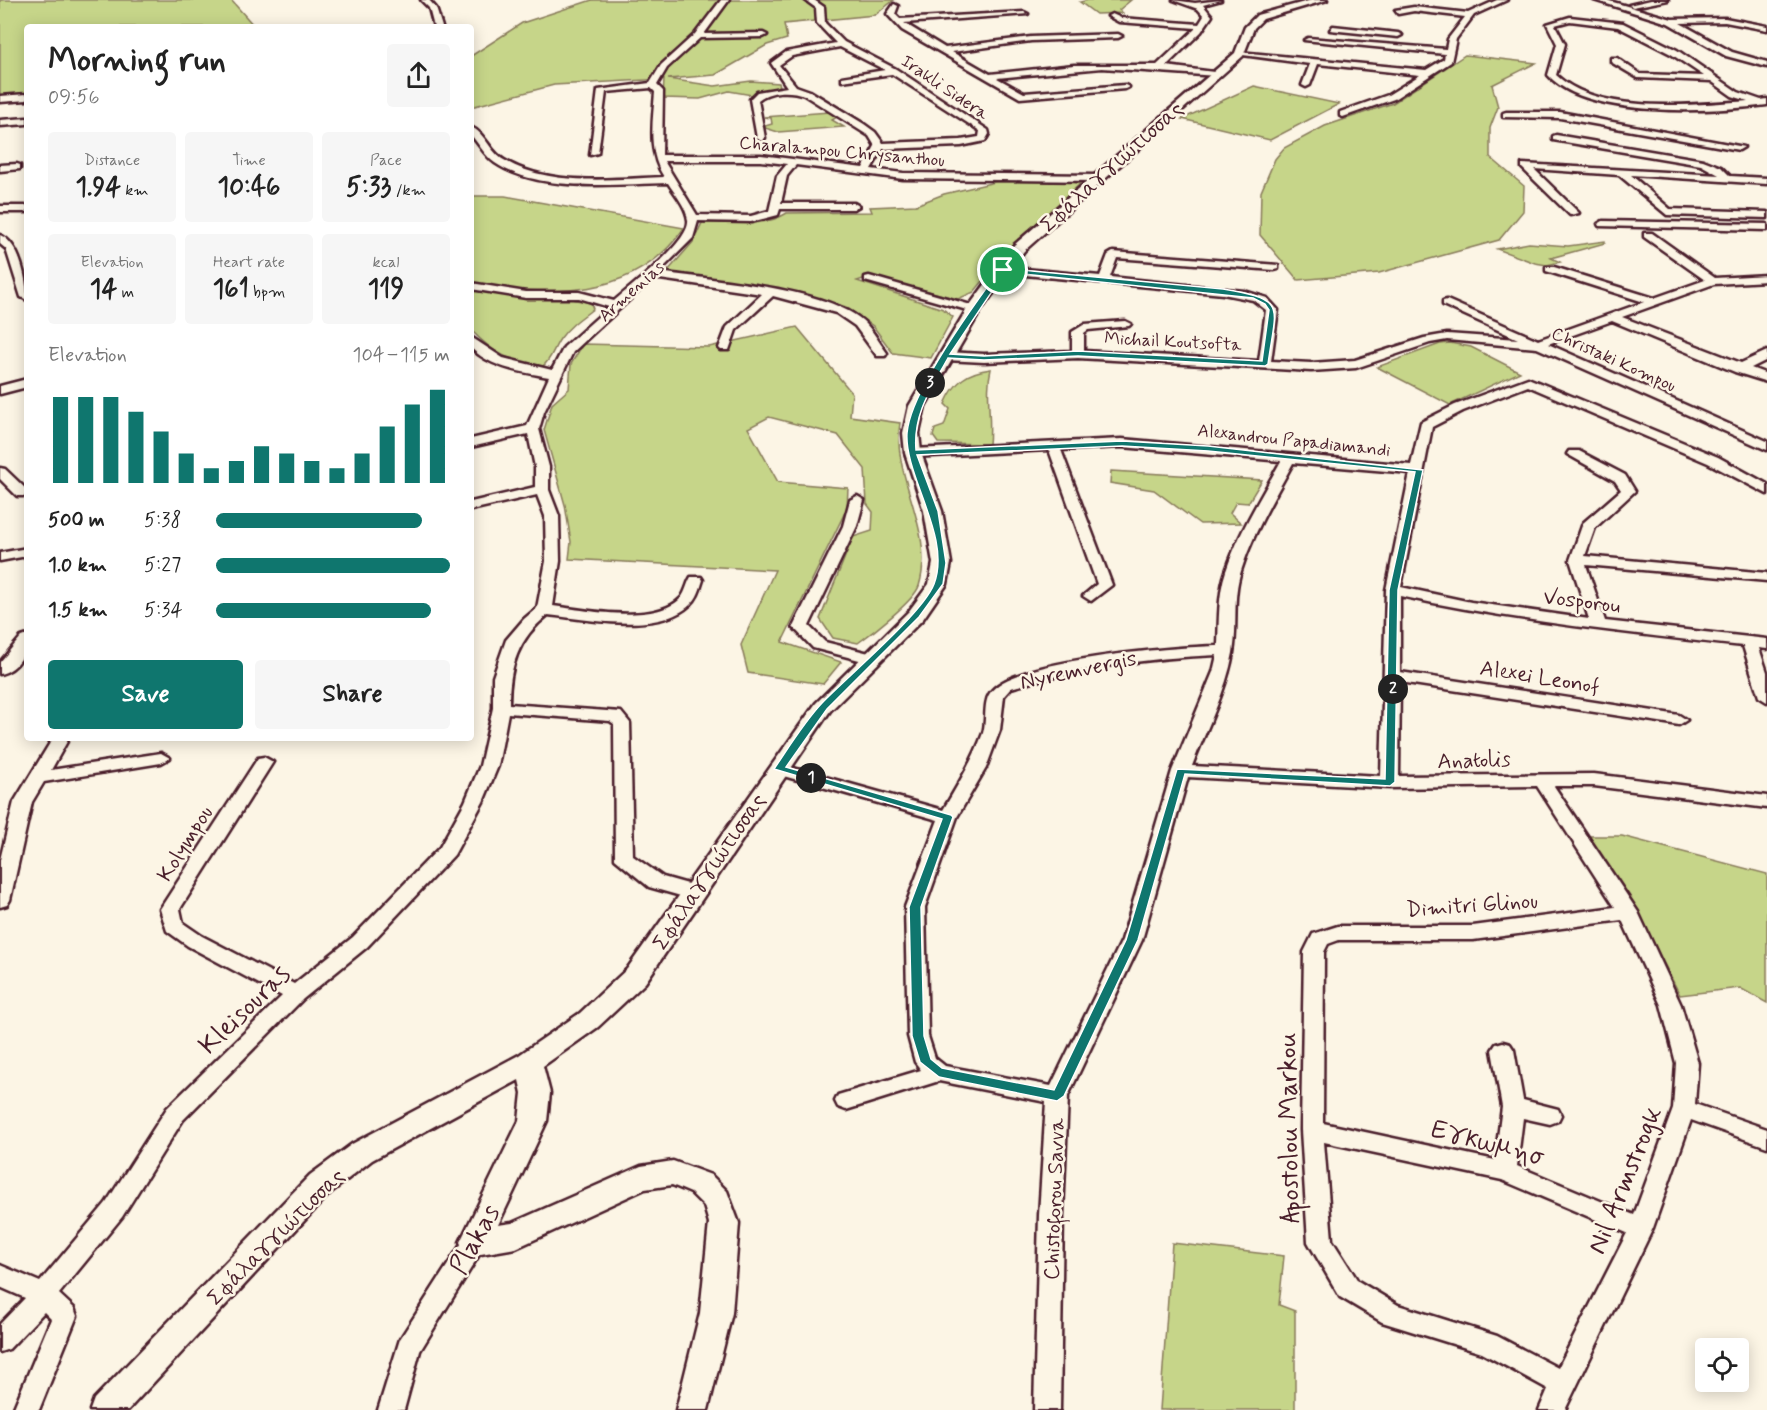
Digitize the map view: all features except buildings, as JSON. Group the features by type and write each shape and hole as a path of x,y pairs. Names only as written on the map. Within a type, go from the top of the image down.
{"street":[{"path":"425,0 432,8 437,24"},
{"path":"653,85 664,67 698,36 725,0"},
{"name":"Irakli Sidera","path":"809,0 820,7 822,23 842,44 937,98 984,130 985,134 982,139 962,143 880,147"},
{"path":"1160,67 1208,15 1195,5 1178,0"},
{"path":"1195,5 1217,0"},
{"name":"Σφάλαγγιώτισσας","path":"106,1410 320,1184 362,1152 529,1062 589,1020 636,976 824,707 916,615 938,584 942,563 933,511 913,453 911,433 917,406 974,309 1032,236 1239,54 1250,27 1260,17 1322,0"},
{"path":"1343,114 1390,97 1448,60 1452,39 1470,15 1503,0"},
{"path":"1598,0 1626,6 1671,21 1729,54 1767,65"},
{"path":"1626,6 1664,0"},
{"path":"1428,10 1438,5"},
{"path":"894,6 891,14 921,38 946,50 1023,96 1125,87"},
{"path":"1398,12 1428,10 1470,15"},
{"path":"897,21 1024,14"},
{"path":"1112,16 1119,20 1200,26"},
{"path":"1570,18 1620,25 1674,52 1710,79 1735,94 1764,102 1706,107 1636,105 1598,99 1570,91 1557,84 1552,75 1561,44 1551,24 1570,18"},
{"path":"1671,21 1725,20 1767,28"},
{"path":"1324,41 1332,28 1351,21"},
{"path":"1332,28 1398,35"},
{"path":"698,36 763,35"},
{"path":"946,50 1031,39 1119,36"},
{"path":"1308,40 1451,52"},
{"path":"793,88 774,64 779,59 789,54 842,44"},
{"path":"1239,54 1427,73"},
{"path":"1614,60 1638,76 1710,79"},
{"path":"1306,85 1315,62"},
{"path":"990,76 1076,65 1160,67 1214,74"},
{"path":"845,79 893,71"},
{"path":"593,153 602,90 653,85"},
{"path":"653,85 659,91 658,158 669,180 694,218 758,218 774,213 782,176 794,161"},
{"path":"761,138 754,99 760,94 793,88 807,93 872,134 880,147 865,172"},
{"path":"0,99 24,97"},
{"path":"1506,115 1560,115 1739,147"},
{"path":"0,123 24,121"},
{"path":"474,133 498,161 539,175 591,181 669,180"},
{"path":"1556,138 1703,163 1718,169 1729,180"},
{"name":"Charalampou Chrysanthou","path":"658,158 726,157 794,161 865,172 940,177 1096,178"},
{"path":"1574,213 1525,166 1767,181"},
{"path":"0,168 17,167"},
{"path":"1623,173 1667,212 1767,215"},
{"path":"777,207 854,206"},
{"path":"0,208 24,209"},
{"name":"Armenias","path":"533,429 555,374 568,350 678,249 692,230 694,218"},
{"path":"1767,227 1604,228 1647,235 1767,237"},
{"path":"1647,235 1713,281"},
{"path":"0,238 11,248 6,259 24,292"},
{"path":"1104,279 1113,255 1274,267"},
{"path":"1550,269 1655,302"},
{"path":"1003,270 1254,296 1268,302 1272,310 1265,364"},
{"path":"650,274 770,293 823,305 855,320 881,353"},
{"path":"1538,344 1713,281 1767,278"},
{"path":"869,279 974,309"},
{"path":"474,286 526,295 579,296 615,305"},
{"path":"725,348 731,329 770,293"},
{"name":"Christaki Kompou","path":"1447,303 1767,446"},
{"path":"1614,318 1739,369 1767,378"},
{"path":"1078,354 1078,332 1085,327 1125,324"},
{"name":"Michail Koutsofta","path":"946,356 984,358 1078,354 1311,367 1356,364 1428,340 1447,337 1538,344"},
{"path":"474,343 495,359 519,368 555,374"},
{"path":"1739,369 1767,355"},
{"path":"1390,782 1394,676 1393,590 1419,470 1422,436 1426,425 1459,408 1528,382 1713,460 1767,489"},
{"path":"0,390 24,384"},
{"path":"474,442 533,429 542,467 542,490 552,516 553,561 545,597 545,610 626,618 668,614 687,601 696,580"},
{"name":"Alexandrou Papadiamandi","path":"913,453 1122,443 1419,470"},
{"path":"1053,445 1087,531 1105,585 1090,596"},
{"path":"1574,454 1620,478 1628,491 1588,526 1577,560 1599,625"},
{"name":"Chistoforou Savva","path":"1047,1410 1051,1215 1057,1096 1132,940 1180,771 1221,672 1226,650 1228,599 1233,572 1253,524 1289,458"},
{"path":"0,472 22,493"},
{"path":"474,505 542,490"},
{"path":"857,500 850,526 801,627 819,645 871,658"},
{"path":"0,557 24,553"},
{"path":"1577,560 1767,577"},
{"name":"Vosporou","path":"1393,590 1471,607 1599,625 1767,644"},
{"name":"Kleisouras","path":"0,1341 44,1295 114,1210 175,1114 296,994 360,942 447,851 474,802 489,766 501,708 501,677 514,640 529,622 545,610"},
{"path":"1749,641 1767,697"},
{"path":"0,669 9,663 24,644"},
{"name":"Nyremvergis","path":"939,1072 926,1062 918,1036 915,907 948,817 977,768 992,730 996,694 1005,685 1111,658 1168,651 1226,650"},
{"name":"Alexei Leonof","path":"1394,676 1679,720"},
{"path":"501,708 615,716 622,723 624,859 656,882 695,893"},
{"path":"0,900 23,802 59,741"},
{"path":"39,777 161,758"},
{"name":"Kolympou","path":"264,762 170,909 174,926 195,941 296,994"},
{"path":"779,769 948,817"},
{"name":"Anatolis","path":"1180,771 1390,782 1594,780 1767,802"},
{"name":"Nil Armstrogk","path":"1542,779 1628,912 1671,1005 1687,1063 1684,1110 1641,1228 1552,1410"},
{"name":"Dimitri Glinou","path":"1320,939 1338,933 1473,933 1628,912"},
{"name":"Apostolou Markou","path":"1320,939 1314,952 1312,1130 1320,1242 1349,1289 1391,1314 1488,1344 1563,1384"},
{"path":"1503,1050 1513,1107 1505,1171"},
{"name":"Plakas","path":"392,1410 410,1347 475,1242 533,1121 536,1093 529,1062"},
{"path":"846,1101 939,1072 1057,1096"},
{"path":"1513,1107 1550,1114"},
{"path":"1684,1110 1767,1138"},
{"name":"Εγκωμησ","path":"1312,1130 1505,1171 1641,1228"},
{"path":"475,1242 516,1235 641,1178 673,1173 701,1184 717,1200 724,1223 716,1313 692,1410"},
{"path":"0,1276 44,1295 65,1316 26,1410"}],"green space":[{"path":"0,0 231,0 252,24 24,24 24,94 0,96"},
{"path":"592,0 894,0 875,15 784,24 787,39 767,45 715,75 668,79 715,86 751,81 779,83 780,86 752,95 729,91 700,99 663,98 664,79 554,85 474,106 474,54 522,23"},
{"path":"1131,0 1119,10 1123,13 1096,14 1080,2"},
{"path":"1465,55 1536,63 1492,85 1498,107 1490,128 1490,157 1524,186 1523,211 1499,240 1379,273 1298,280 1260,235 1261,192 1275,159 1284,148 1325,126 1393,103"},
{"path":"1254,86 1339,104 1270,140 1182,119"},
{"path":"829,112 837,117 832,120 844,127 778,132 765,128 772,124 771,118 764,117"},
{"path":"1065,180 1080,184 1012,246 974,292 958,299 872,276 857,281 943,309 953,317 931,358 893,353 873,326 846,307 806,295 667,272 693,242 702,223 768,221 787,213 872,212 870,207 916,205 944,194 995,182"},
{"path":"474,196 505,196 684,228 664,252 641,269 615,281 588,288 559,291 500,288 474,284"},
{"path":"1605,241 1605,243 1551,258 1560,262 1547,265 1497,249 1529,243 1568,246"},
{"path":"474,290 528,299 566,298 591,303 593,309 575,322 564,334 542,367 520,362 487,345 474,333"},
{"path":"797,327 852,393 850,416 900,423 899,443 902,464 922,545 923,565 919,586 909,600 858,643 833,638 820,619 853,537 872,531 873,512 867,504 865,469 838,435 769,417 748,428 778,482 848,488 847,508 782,642 841,662 823,684 748,673 741,645 775,570 569,559 571,542 565,505 544,430 552,404 569,389 571,364 583,344 709,347"},
{"path":"1450,343 1471,347 1520,372 1450,405 1377,367 1440,344"},
{"path":"991,369 989,444 938,443 933,436 935,429 944,426 950,409 945,404 953,389 969,375"},
{"path":"1111,471 1262,480 1248,503 1236,502 1230,513 1241,523 1200,524 1154,490 1110,483"},
{"path":"1586,836 1622,836 1767,874 1767,1003 1740,988 1680,995 1650,936"},
{"path":"1172,1243 1284,1256 1279,1305 1295,1311 1295,1410 1160,1410"}],"route":[{"path":"1003,270 974,309 946,356 917,406 911,433 913,453 933,511 942,563 938,584 916,615 824,707 779,769 948,817 915,907 918,1036 926,1062 939,1072 1057,1096 1132,940 1180,771 1390,782 1394,676 1393,590 1419,470 1208,449 1122,443 913,453 911,433 917,406 946,356 984,358 1078,354 1265,364 1265,346 1272,310 1268,302 1254,296 1003,270"}]}
